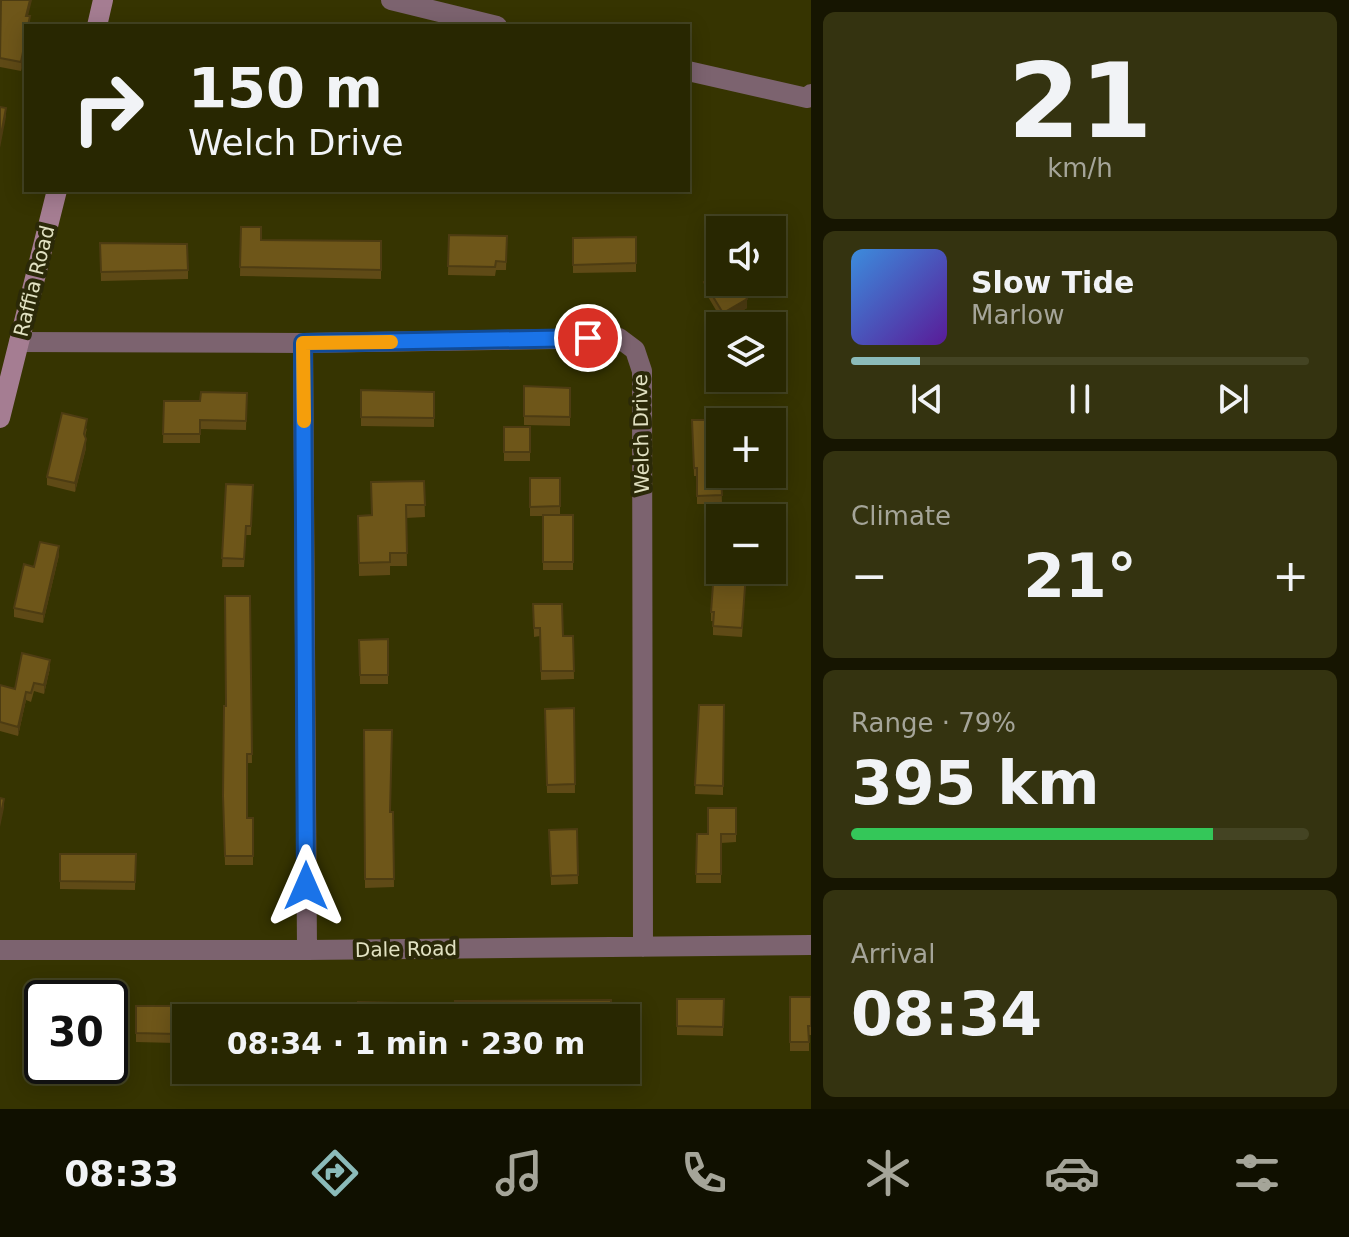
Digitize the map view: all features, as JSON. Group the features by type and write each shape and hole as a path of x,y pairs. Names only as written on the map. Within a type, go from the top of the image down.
{"main road":[{"path":"97,24 103,0"},
{"name":"Raffia Road","path":"0,418 56,192"}],"street":[{"path":"391,0 489,24"},
{"path":"690,71 807,98 811,94"},
{"name":"Welch Drive","path":"19,342 303,343 619,338 635,350 642,371 643,947"},
{"path":"303,343 307,950"},
{"name":"Dale Road","path":"0,950 811,945"}],"building":[{"path":"1,0 30,0 26,16 30,16 28,24 24,24 21,62 0,58"},
{"path":"0,107 6,108 0,140"},
{"path":"241,227 261,227 261,240 381,241 381,270 240,267"},
{"path":"449,235 507,236 506,262 496,261 495,267 448,266"},
{"path":"636,237 636,263 573,265 573,238"},
{"path":"100,243 187,244 188,270 101,272"},
{"path":"713,296 745,296 747,299 722,312"},
{"path":"524,386 570,388 570,417 524,416"},
{"path":"361,390 434,392 434,418 361,417"},
{"path":"201,392 247,393 246,421 200,420 200,434 163,434 164,401 200,401"},
{"path":"62,413 87,419 86,439 75,483 47,477"},
{"path":"692,420 706,420 706,488 722,488 722,495 697,496 697,468 694,468"},
{"path":"504,427 530,427 530,452 504,452"},
{"path":"530,478 560,478 560,506 530,507"},
{"path":"424,481 425,505 406,505 407,553 390,553 390,562 359,563 358,516 372,515 371,482"},
{"path":"226,484 253,485 251,526 246,526 244,559 222,558"},
{"path":"543,515 573,515 573,562 543,562"},
{"path":"40,542 59,546 43,614 14,608 24,564 34,567"},
{"path":"713,584 745,584 742,628 713,626 714,612 711,612"},
{"path":"225,596 250,596 252,754 247,754 247,818 253,818 253,856 225,856"},
{"path":"533,604 562,604 563,636 573,636 574,671 541,671 540,628 534,628"},
{"path":"388,639 388,675 360,675 359,640"},
{"path":"22,653 50,660 44,685 34,683 31,693 26,692 18,727 0,722 0,685 15,689"},
{"path":"699,705 724,705 723,786 695,785"},
{"path":"574,708 575,784 547,785 545,709"},
{"path":"364,730 392,730 390,812 393,812 394,879 365,879"},
{"path":"708,808 736,808 736,834 721,834 721,874 696,874 697,834 708,834"},
{"path":"577,829 578,875 551,876 549,830"},
{"path":"60,854 136,854 135,882 60,881"},
{"path":"790,997 811,997 809,1042 790,1042"},
{"path":"677,999 724,999 723,1027 677,1026"},
{"path":"611,1000 611,1004 455,1004 455,1001"},
{"path":"358,1002 399,1003 399,1004"},
{"path":"136,1006 172,1006 172,1034 136,1033"}],"slow traffic":[{"path":"304,421 303,343 391,342"}],"route":[{"path":"306,886 303,343 588,338"}]}
